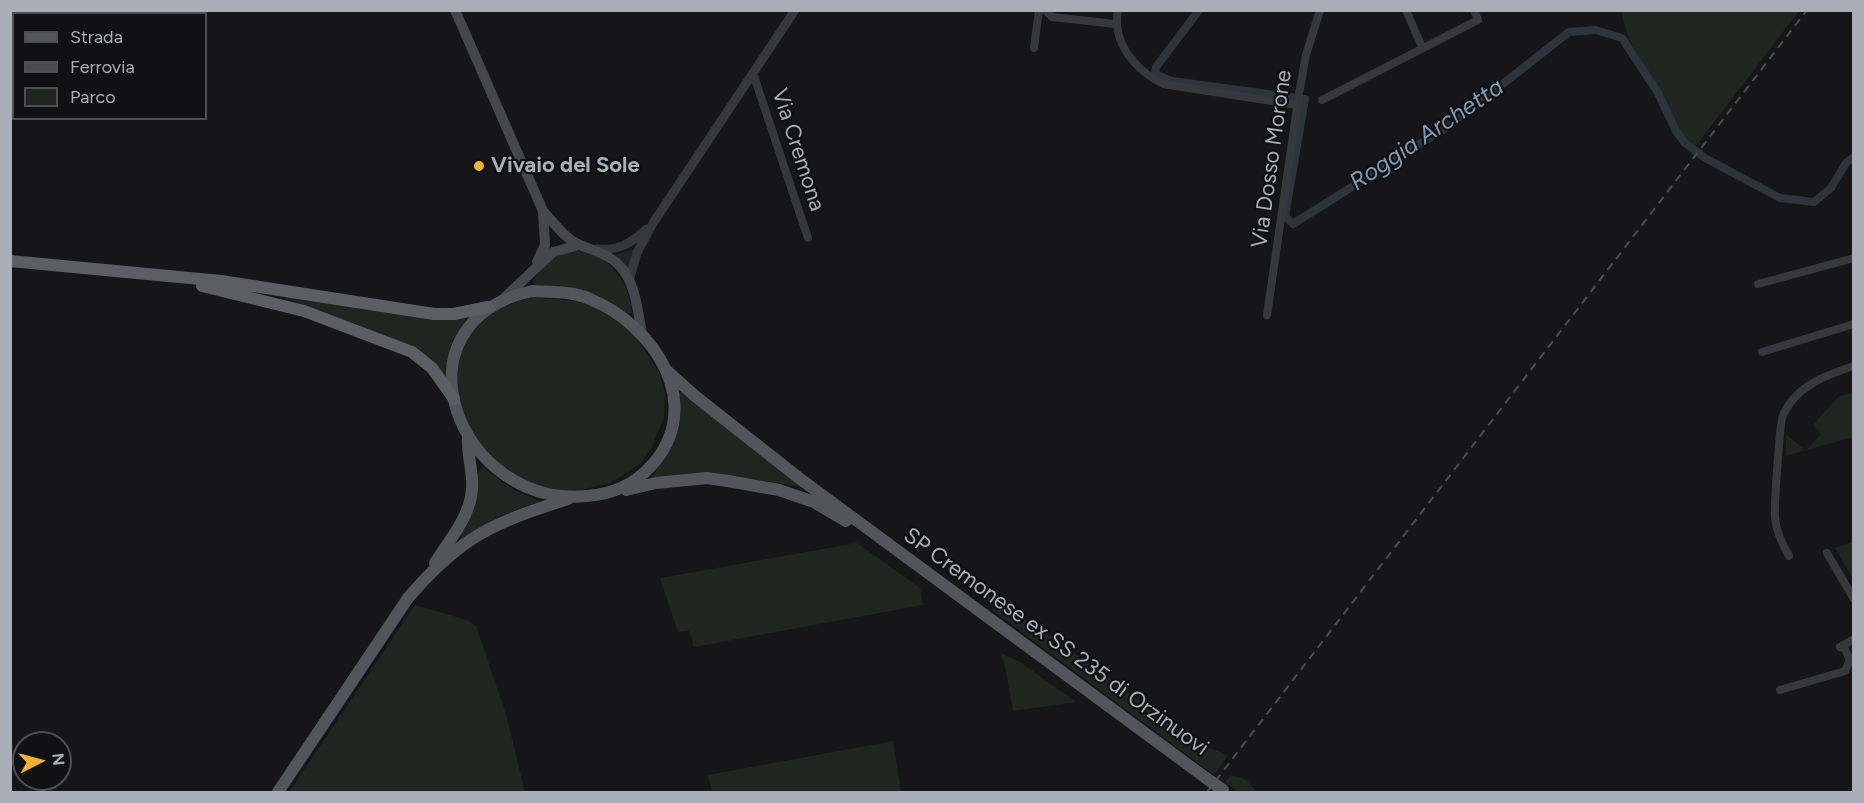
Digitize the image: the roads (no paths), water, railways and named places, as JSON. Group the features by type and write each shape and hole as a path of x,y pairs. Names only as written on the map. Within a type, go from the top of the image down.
{"highway":[{"path":"10,261 221,281 434,314 454,314 488,308"},
{"path":"148,274 250,296 304,311 412,352 432,368 454,399"}],"main road":[{"path":"455,10 543,211 579,245 597,249 617,264 629,280 642,334"},
{"path":"529,273 543,254 545,245 543,211"},
{"path":"502,300 554,252 579,245"},
{"path":"572,498 544,494 517,484 477,451 468,437 454,399 451,379 458,345 476,318 502,300 532,291 565,292 589,298 612,309 642,334 666,370 695,396 790,472 882,539"},
{"path":"616,490 635,481 653,464 670,435 675,409 666,370"},
{"path":"278,792 408,598 430,572 461,525 471,498 473,480 467,452 468,437"},
{"path":"430,572 477,534 500,522 572,498 707,478 756,485 814,502 882,539"},
{"name":"SP Cremonese ex SS 235 di Orzinuovi","path":"882,539 1224,791"}],"street":[{"name":"Via Cremona","path":"629,280 637,253 653,223 795,10"},
{"path":"1034,48 1039,10"},
{"path":"1046,10 1052,17 1115,24"},
{"path":"1118,10 1115,24 1121,45 1148,77 1163,84 1298,100"},
{"name":"Via Dosso Morone","path":"1267,315 1298,100 1306,55 1320,10"},
{"path":"1406,10 1422,47"},
{"path":"1322,100 1478,20 1476,11"},
{"name":"Via Cremona","path":"753,73 808,238"},
{"name":"Via Cremona","path":"597,249 610,250 627,246 653,223"},
{"path":"1758,284 1854,258"},
{"path":"1762,352 1854,324"},
{"path":"1789,556 1778,535 1775,516 1782,416 1796,397 1819,377 1854,366"},
{"path":"1827,553 1853,596"},
{"path":"1780,690 1845,671 1850,660 1842,646 1854,639"}],"waterway":[{"name":"Roggia Archetta","path":"1199,10 1156,67 1155,74 1172,81 1305,99 1285,216 1293,224 1453,123 1569,32 1596,30 1622,38 1658,93 1676,131 1685,143 1705,158 1780,198 1814,202 1831,188 1846,163 1854,157"}],"railway":[{"path":"1207,792 1807,10"}],"place":[{"name":"Vivaio del Sole","path":"479,166"}]}
